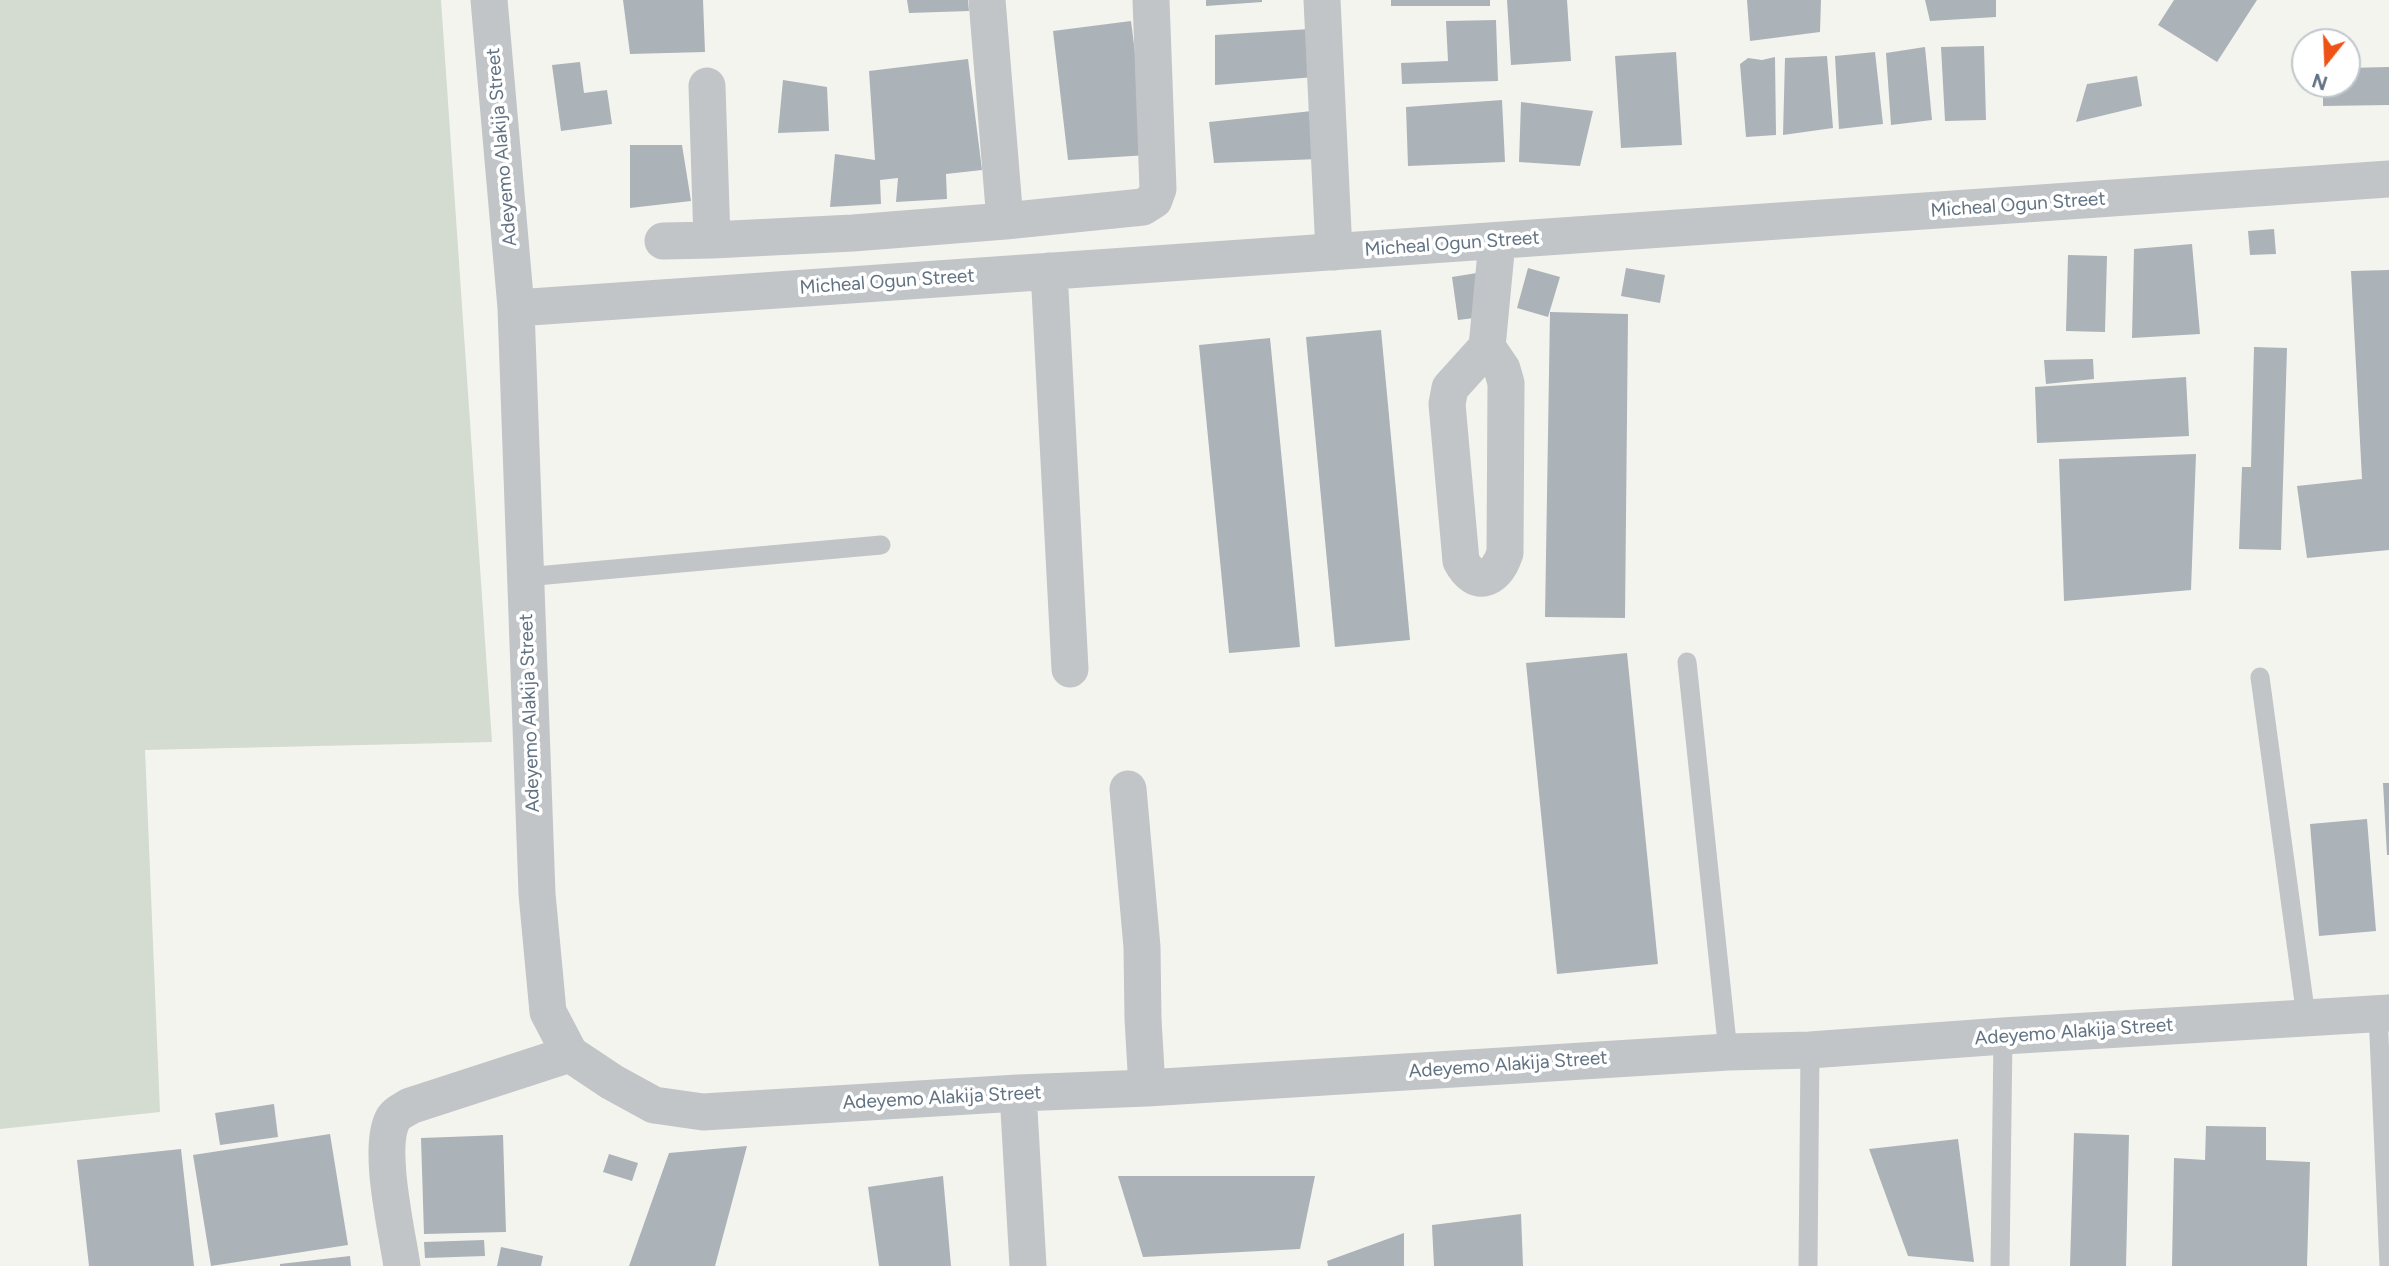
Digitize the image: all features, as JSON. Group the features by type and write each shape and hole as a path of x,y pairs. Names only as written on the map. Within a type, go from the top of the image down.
{"street":[{"name":"Adeyemo Alakija Street","path":"489,0 516,308 537,894 548,1012 570,1054 612,1082 654,1105 703,1112 1728,1052 1810,1051 2003,1035 2384,1013"},
{"path":"987,0 1005,221"},
{"path":"663,241 853,233 1005,221 1143,206 1154,200 1158,189 1151,0"},
{"path":"1322,0 1334,252"},
{"path":"707,86 712,240"},
{"name":"Micheal Ogun Street","path":"516,308 2389,179"},
{"path":"853,233 857,284"},
{"path":"1487,347 1502,369 1506,383 1504,553 1496,572 1486,578 1476,578 1467,573 1461,561 1447,404 1450,388 1487,347 1497,242"},
{"path":"1049,271 1070,669"},
{"path":"1128,789 1142,947 1147,1088"},
{"path":"402,1266 386,1154 389,1127 394,1115 410,1106 570,1054"},
{"path":"1018,1093 1028,1266"}],"lane":[{"path":"525,577 881,545"},
{"path":"1687,662 1728,1052"},
{"path":"2260,677 2306,1017"},
{"path":"2384,1013 2389,1266"},
{"path":"2000,1266 2003,1035"},
{"path":"1808,1266 1810,1051"}],"shaded area":[{"path":"0,0 441,0 492,742 145,750 160,1112 0,1129"}],"building":[{"path":"623,0 703,0 705,52 630,54"},
{"path":"907,0 968,0 969,11 909,13"},
{"path":"1206,0 1262,0 1262,2 1206,6"},
{"path":"1391,0 1490,0 1490,6 1391,6"},
{"path":"1507,0 1567,0 1571,61 1511,65"},
{"path":"1747,0 1821,0 1820,32 1750,41"},
{"path":"1925,0 1996,0 1996,17 1930,21"},
{"path":"2174,0 2257,0 2217,62 2158,25"},
{"path":"1496,20 1498,81 1402,84 1401,63 1448,61 1446,21"},
{"path":"1131,21 1148,155 1068,160 1053,31"},
{"path":"1310,29 1315,77 1215,85 1215,35"},
{"path":"1984,46 1986,120 1945,121 1941,47"},
{"path":"1925,47 1932,120 1891,125 1886,53"},
{"path":"1676,52 1682,145 1621,148 1615,56"},
{"path":"1875,52 1883,124 1839,129 1835,56"},
{"path":"1827,56 1833,128 1783,135 1785,58"},
{"path":"1775,57 1776,135 1746,137 1740,64 1748,58 1762,60"},
{"path":"968,59 982,170 946,174 947,199 896,202 898,178 880,180 881,204 830,207 835,154 875,160 869,71"},
{"path":"580,62 584,93 607,90 612,124 561,131 552,65"},
{"path":"2389,67 2389,105 2323,106 2323,98 2361,98 2361,68"},
{"path":"2137,76 2142,106 2076,122 2087,84"},
{"path":"783,80 827,87 829,131 778,133"},
{"path":"1502,100 1505,162 1408,166 1406,107"},
{"path":"1521,102 1593,111 1580,166 1519,162"},
{"path":"1312,111 1319,159 1214,163 1209,122"},
{"path":"630,145 682,145 691,201 630,208"},
{"path":"2274,229 2276,254 2250,255 2248,231"},
{"path":"2192,244 2200,334 2132,338 2134,249"},
{"path":"2068,255 2107,256 2105,332 2066,331"},
{"path":"1528,268 1560,277 1548,317 1517,308"},
{"path":"1626,268 1665,275 1660,303 1621,296"},
{"path":"2389,270 2389,550 2307,558 2297,486 2362,479 2351,271"},
{"path":"1483,272 1482,317 1458,320 1452,277"},
{"path":"1550,312 1628,314 1625,618 1545,617"},
{"path":"1381,330 1410,640 1335,647 1306,337"},
{"path":"1270,338 1300,647 1229,653 1199,345"},
{"path":"2254,347 2287,348 2281,550 2239,549 2242,467 2251,467"},
{"path":"2093,359 2094,379 2046,384 2044,360"},
{"path":"2186,377 2189,436 2037,443 2035,387"},
{"path":"2196,454 2191,590 2064,601 2059,459"},
{"path":"1627,653 1658,964 1557,974 1526,663"},
{"path":"2383,783 2389,783 2389,855 2387,855"},
{"path":"2367,819 2376,931 2319,936 2310,824"},
{"path":"274,1104 278,1137 220,1145 215,1113"},
{"path":"2206,1126 2266,1127 2266,1160 2310,1162 2307,1266 2172,1266 2174,1158 2205,1160"},
{"path":"2074,1133 2129,1135 2126,1266 2070,1266"},
{"path":"330,1134 348,1245 211,1266 193,1155"},
{"path":"503,1135 506,1232 424,1234 421,1138"},
{"path":"1958,1139 1974,1262 1908,1256 1869,1149"},
{"path":"747,1146 715,1266 629,1266 669,1153"},
{"path":"181,1149 194,1266 89,1266 77,1160"},
{"path":"609,1154 638,1163 632,1181 603,1172"},
{"path":"943,1176 951,1266 879,1266 868,1187"},
{"path":"1118,1176 1315,1176 1300,1249 1143,1257"},
{"path":"1521,1214 1523,1266 1434,1266 1432,1225"},
{"path":"1404,1233 1404,1266 1328,1266 1327,1261"},
{"path":"484,1240 485,1256 425,1258 424,1242"},
{"path":"501,1247 543,1256 541,1266 497,1266"},
{"path":"350,1256 351,1266 280,1266 280,1264"}]}
